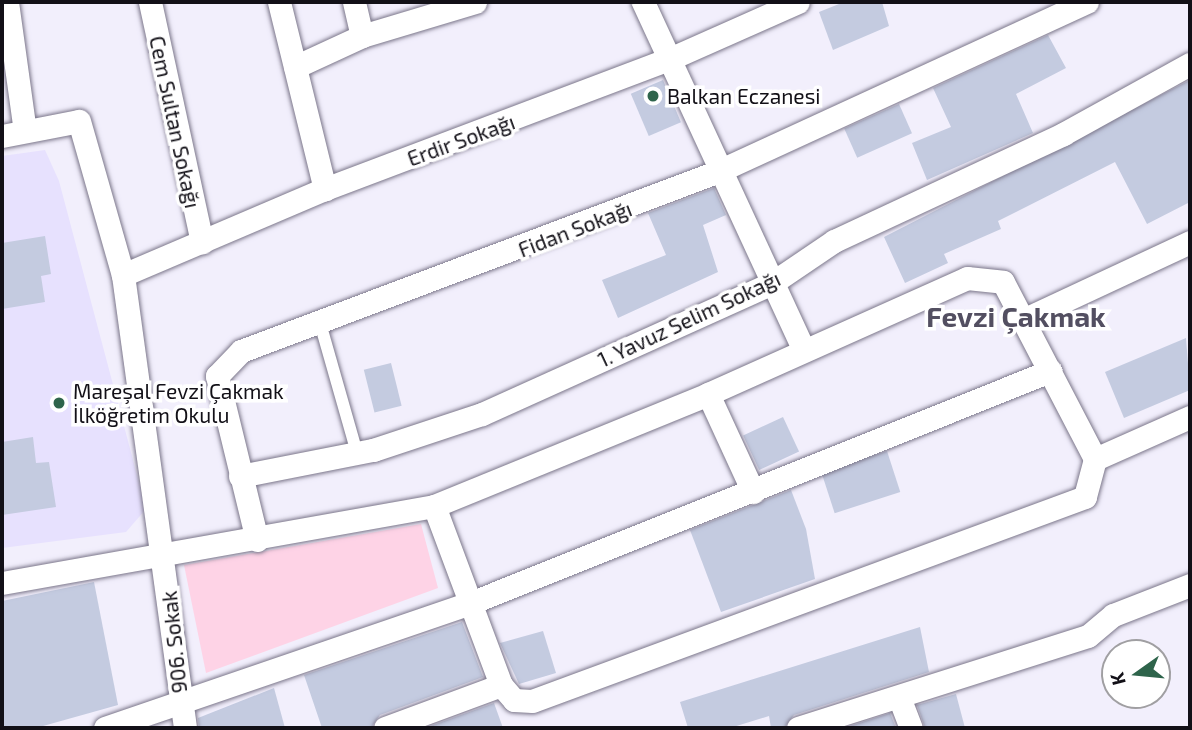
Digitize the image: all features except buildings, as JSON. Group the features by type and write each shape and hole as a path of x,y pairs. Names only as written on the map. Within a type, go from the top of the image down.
{"street":[{"path":"2,136 25,131 7,2"},
{"name":"Cem Sultan Sokağı","path":"149,2 202,242"},
{"path":"279,2 325,188"},
{"path":"354,2 362,36"},
{"path":"295,67 362,36 475,2"},
{"path":"643,2 667,60 803,348"},
{"name":"Erdir Sokağı","path":"123,275 325,188 667,60 798,2"},
{"name":"Fidan Sokağı","path":"257,540 217,376 241,351 719,171 1087,2"},
{"name":"1. Yavuz Selim Sokağı","path":"240,476 357,453 482,414 772,283 834,241 1063,134 1190,64"},
{"name":"906. Sokak","path":"25,131 79,121 123,275 165,556 185,728"},
{"path":"1026,319 1190,242"},
{"path":"2,583 257,540 434,506 708,394 803,348 967,278 1003,282 1026,319 1095,459 1085,497 532,701 514,700 501,685 473,603 434,506"},
{"path":"105,728 180,700 473,603 1050,371"},
{"path":"708,394 752,492"},
{"path":"1095,459 1190,417"},
{"path":"798,728 1088,636 1113,615 1190,584"},
{"path":"385,728 501,685"},
{"path":"899,697 911,728"}],"lane":[{"path":"320,323 357,453"}],"shaded area":[{"name":"Mareşal Fevzi Çakmak İlköğretim Okulu","path":"45,150 59,181 146,509 126,532 2,548 2,156"},
{"path":"421,524 438,588 206,673 184,565"}],"place":[{"name":"Balkan Eczanesi","path":"653,96"},
{"name":"Mareşal Fevzi Çakmak İlköğretim Okulu","path":"59,403"}],"district":[{"name":"Fevzi Çakmak","path":"1016,316"}]}
